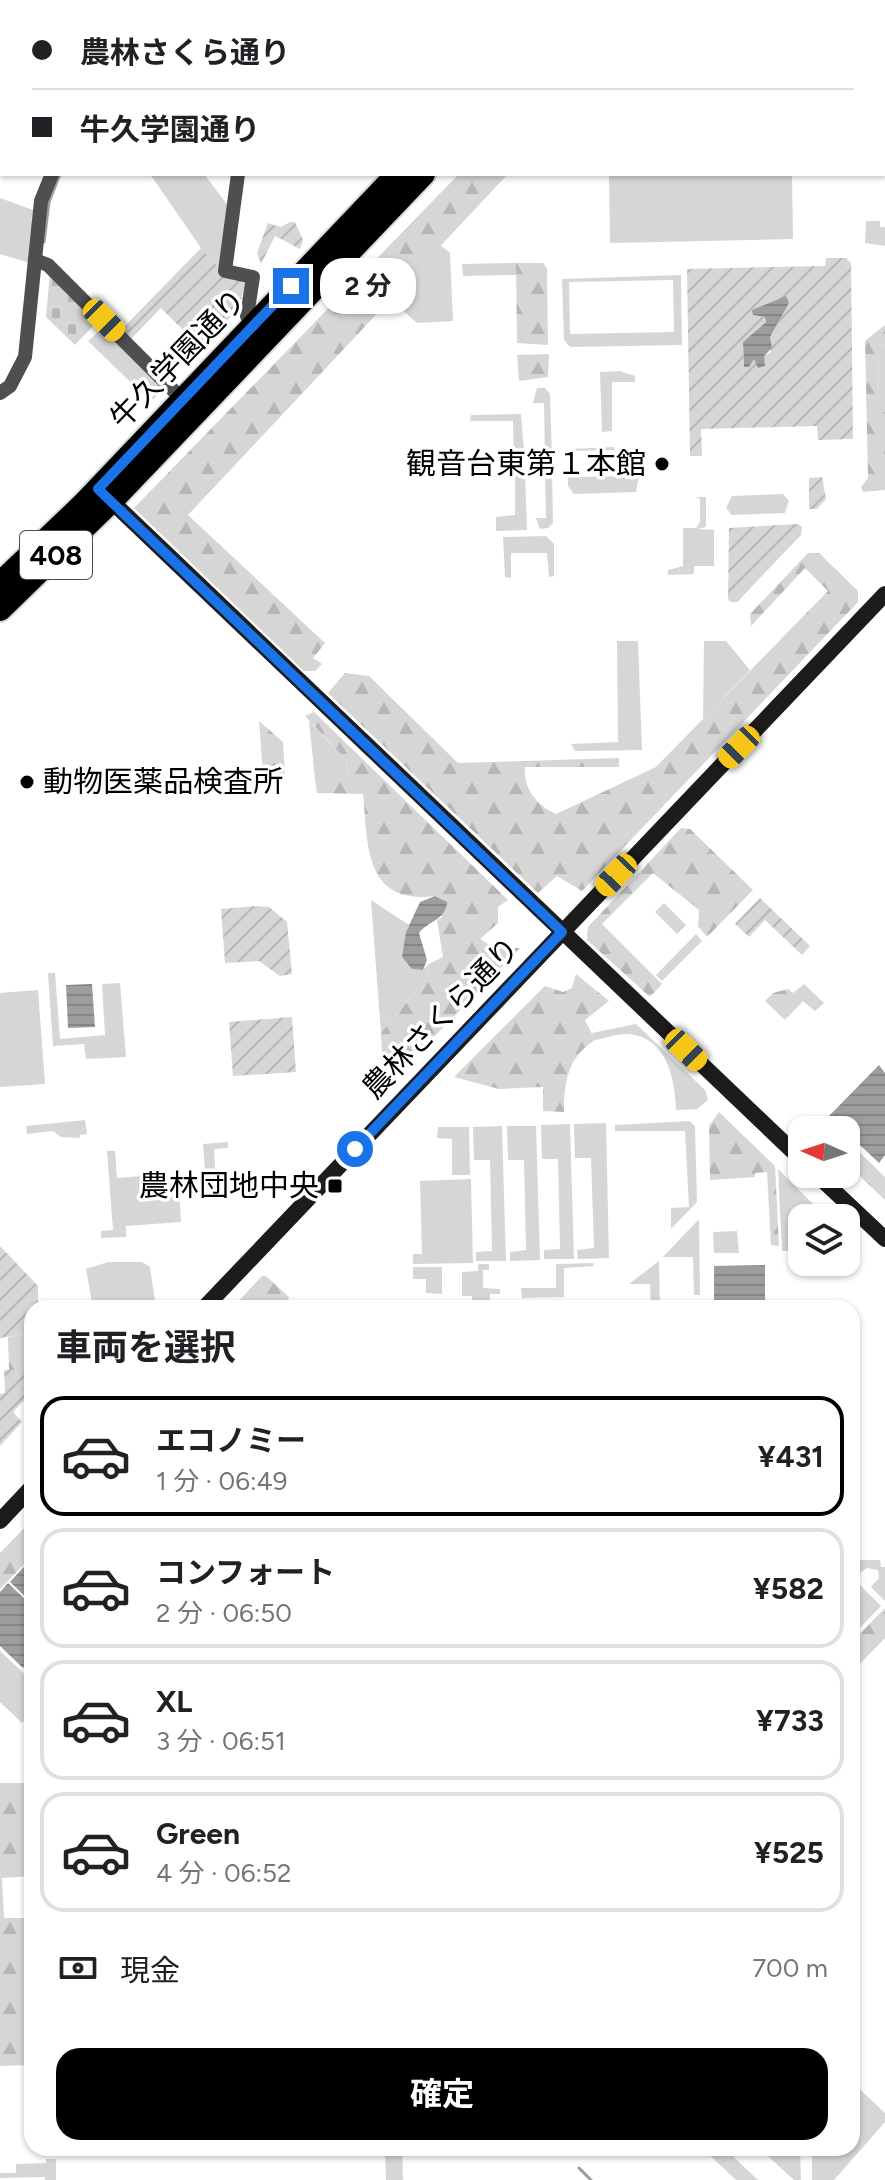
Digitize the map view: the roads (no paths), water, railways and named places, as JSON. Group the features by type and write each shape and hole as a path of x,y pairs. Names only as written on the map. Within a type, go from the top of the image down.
{"highway":[{"name":"牛久学園通り","path":"0,609 105,495 421,176"},
{"name":"牛久学園通り","path":"0,584 105,495 183,400 388,178"}],"street":[{"path":"0,393 10,386 25,357 41,201 51,176"},
{"path":"238,176 225,271 253,277 247,316 253,327"},
{"path":"35,260 48,265 183,400"},
{"path":"105,495 788,1147"},
{"name":"農林さくら通り","path":"212,1300 885,594"},
{"path":"831,1188 885,1239"},
{"path":"0,1521 24,1496"}],"waterway":[{"path":"44,242 49,202 59,176"},
{"path":"579,2168 591,2180"}],"place":[{"name":"観音台東第１本館","path":"662,464"},
{"name":"動物医薬品検査所","path":"27,782"},
{"name":"農林団地中央","path":"335,1186"}]}
